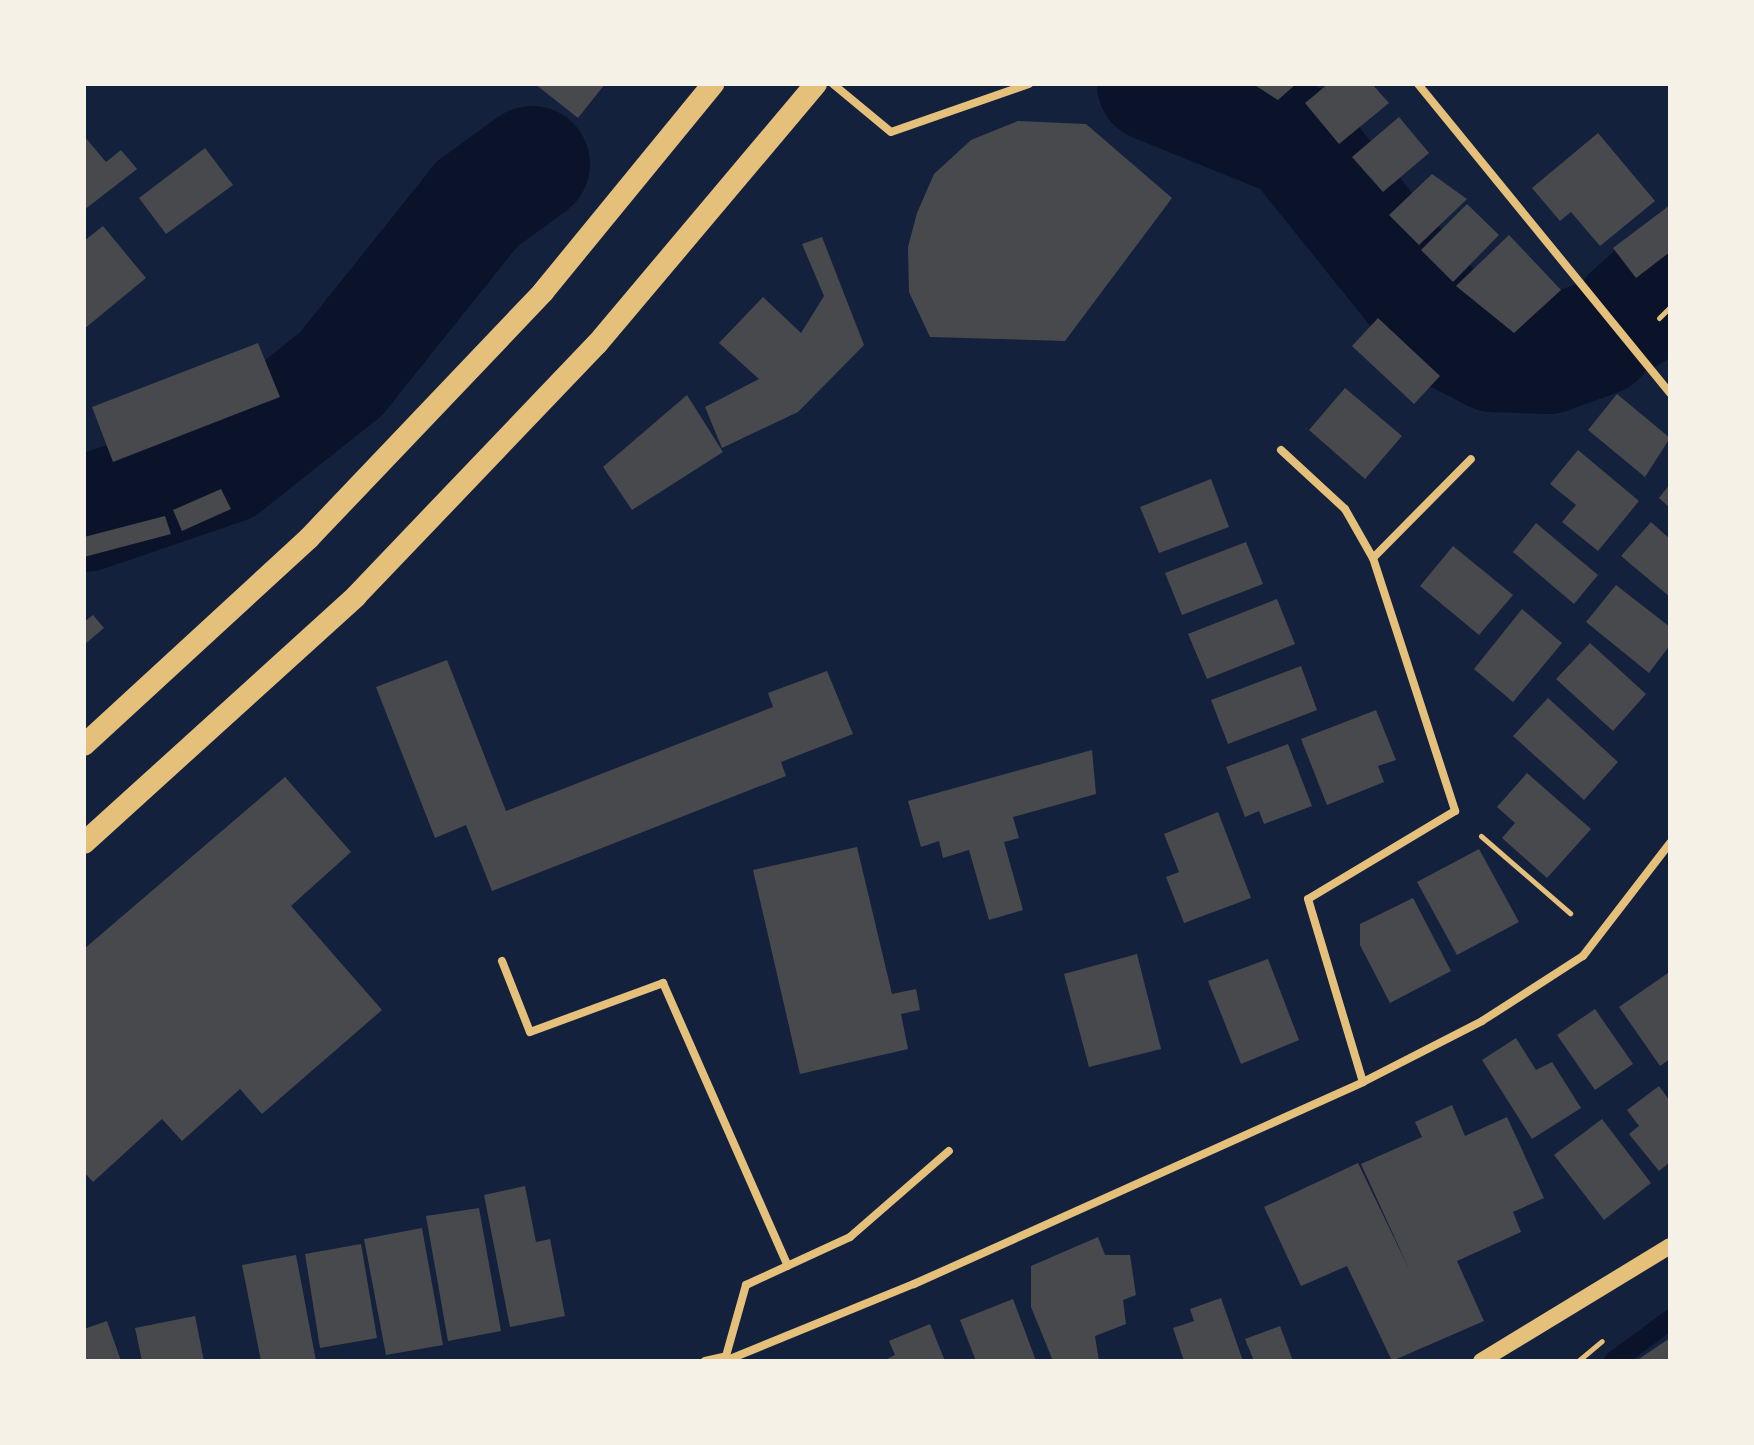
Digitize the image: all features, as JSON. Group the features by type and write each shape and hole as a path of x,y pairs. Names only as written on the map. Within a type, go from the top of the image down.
{"highway":[{"path":"84,745 309,538 543,292 713,84"},
{"path":"84,843 367,585 597,344 816,84"}],"main road":[{"path":"1481,1361 1670,1246"}],"street":[{"path":"833,84 891,132 1029,84"},
{"path":"1418,84 1670,393"},
{"path":"1281,450 1345,509 1373,558 1455,811 1308,899 1363,1082"},
{"path":"1373,558 1471,459"},
{"path":"705,1361 726,1359 914,1284 1363,1082 1482,1021 1583,956 1670,843"},
{"path":"502,961 530,1032 663,983 788,1266"},
{"path":"726,1359 746,1285 850,1237 949,1151"}],"path":[{"path":"1455,811 1596,939"}],"building":[{"path":"535,84 605,84 578,118"},
{"path":"1253,84 1296,84 1278,100"},
{"path":"1328,84 1372,84 1389,103 1339,144 1305,103"},
{"path":"1399,117 1429,153 1383,192 1352,157"},
{"path":"1018,121 1086,124 1172,198 1065,341 930,337 909,292 908,247 917,213 934,174 971,140"},
{"path":"1598,133 1655,201 1600,246 1571,212 1560,221 1532,188"},
{"path":"84,136 106,162 121,150 137,169 84,210"},
{"path":"205,148 233,185 166,234 139,198"},
{"path":"1432,174 1467,199 1419,245 1389,215"},
{"path":"1467,204 1499,235 1453,282 1421,250"},
{"path":"1670,205 1670,252 1636,278 1613,248"},
{"path":"103,226 146,278 84,329 84,241"},
{"path":"1509,235 1561,290 1514,333 1456,286"},
{"path":"822,237 864,345 798,412 722,448 705,407 759,379 719,343 763,297 801,333 824,296 802,244"},
{"path":"1378,318 1440,376 1414,404 1352,346"},
{"path":"258,343 280,397 113,462 92,407"},
{"path":"1345,388 1402,436 1365,479 1309,430"},
{"path":"1617,394 1670,438 1645,477 1588,430"},
{"path":"687,395 723,452 632,510 603,467"},
{"path":"1578,450 1639,501 1598,551 1562,522 1576,505 1550,484"},
{"path":"1211,479 1229,527 1159,553 1140,507"},
{"path":"1670,484 1670,508 1659,498"},
{"path":"221,489 231,509 182,531 173,510"},
{"path":"165,516 171,534 84,557 84,537"},
{"path":"1651,522 1670,539 1670,597 1621,556"},
{"path":"1536,523 1598,575 1574,604 1513,552"},
{"path":"1246,542 1263,584 1182,615 1165,573"},
{"path":"1453,546 1513,595 1479,635 1420,586"},
{"path":"1616,585 1670,627 1670,645 1649,673 1586,622"},
{"path":"1277,599 1295,644 1207,679 1188,634"},
{"path":"1522,609 1562,643 1513,702 1474,669"},
{"path":"93,615 104,628 84,645 84,622"},
{"path":"1590,643 1646,694 1613,731 1556,679"},
{"path":"447,660 506,811 773,707 768,693 827,671 853,734 781,762 786,776 492,891 466,825 435,838 376,687"},
{"path":"1301,666 1317,710 1228,744 1211,700"},
{"path":"1548,698 1618,762 1584,800 1513,736"},
{"path":"1376,710 1396,760 1378,766 1384,782 1327,805 1301,739"},
{"path":"1288,744 1312,806 1264,824 1259,811 1245,817 1226,767"},
{"path":"1092,750 1096,794 1013,817 1019,838 1004,842 1023,910 989,920 969,850 943,858 939,841 921,847 908,801"},
{"path":"1527,773 1591,829 1547,878 1502,838 1515,823 1497,807"},
{"path":"285,777 351,852 291,906 382,1010 262,1114 240,1089 182,1141 162,1119 93,1182 84,1172 84,949"},
{"path":"1218,812 1251,898 1184,923 1166,877 1179,872 1164,834"},
{"path":"857,847 892,994 916,989 920,1010 901,1014 908,1049 800,1074 753,870"},
{"path":"1479,849 1519,922 1457,955 1417,882"},
{"path":"1413,898 1451,971 1390,1003 1360,945 1360,924"},
{"path":"1137,954 1161,1049 1089,1067 1064,974"},
{"path":"1268,959 1299,1040 1241,1064 1208,981"},
{"path":"1668,973 1670,1059 1660,1066 1619,1007"},
{"path":"1595,1009 1633,1064 1595,1090 1557,1035"},
{"path":"1516,1038 1536,1070 1552,1062 1581,1108 1532,1139 1482,1060"},
{"path":"1659,1086 1670,1101 1670,1162 1659,1171 1629,1134 1639,1126 1627,1110"},
{"path":"1452,1105 1465,1136 1507,1117 1544,1198 1513,1212 1521,1232 1457,1261 1484,1321 1392,1361 1347,1266 1301,1286 1264,1207 1358,1163 1410,1271 1361,1164 1422,1137 1415,1122"},
{"path":"1602,1119 1651,1183 1604,1220 1554,1155"},
{"path":"525,1186 536,1242 550,1239 565,1316 510,1327 484,1195"},
{"path":"479,1208 501,1331 448,1341 426,1216"},
{"path":"422,1228 443,1345 386,1355 364,1239"},
{"path":"1098,1237 1105,1255 1130,1255 1136,1295 1123,1300 1126,1324 1095,1336 1099,1361 1053,1361 1031,1307 1031,1266"},
{"path":"361,1244 377,1338 320,1348 305,1254"},
{"path":"296,1255 316,1361 261,1361 242,1265"},
{"path":"1221,1298 1243,1361 1184,1361 1173,1328 1194,1321 1190,1309"},
{"path":"1013,1299 1036,1361 976,1361 960,1320"},
{"path":"195,1316 204,1361 142,1361 135,1328"},
{"path":"107,1321 121,1361 84,1361 84,1329"},
{"path":"930,1324 945,1361 883,1361 895,1355 889,1341"},
{"path":"1280,1326 1293,1361 1254,1361 1245,1339"},
{"path":"1670,1338 1670,1361 1636,1361"}],"waterway":[{"path":"1155,84 1296,141 1449,331 1494,354 1548,356 1598,338"},
{"path":"84,514 225,466 341,374 477,204 532,164"},
{"path":"1631,314 1670,279"},
{"path":"1614,1361 1670,1320"}]}
